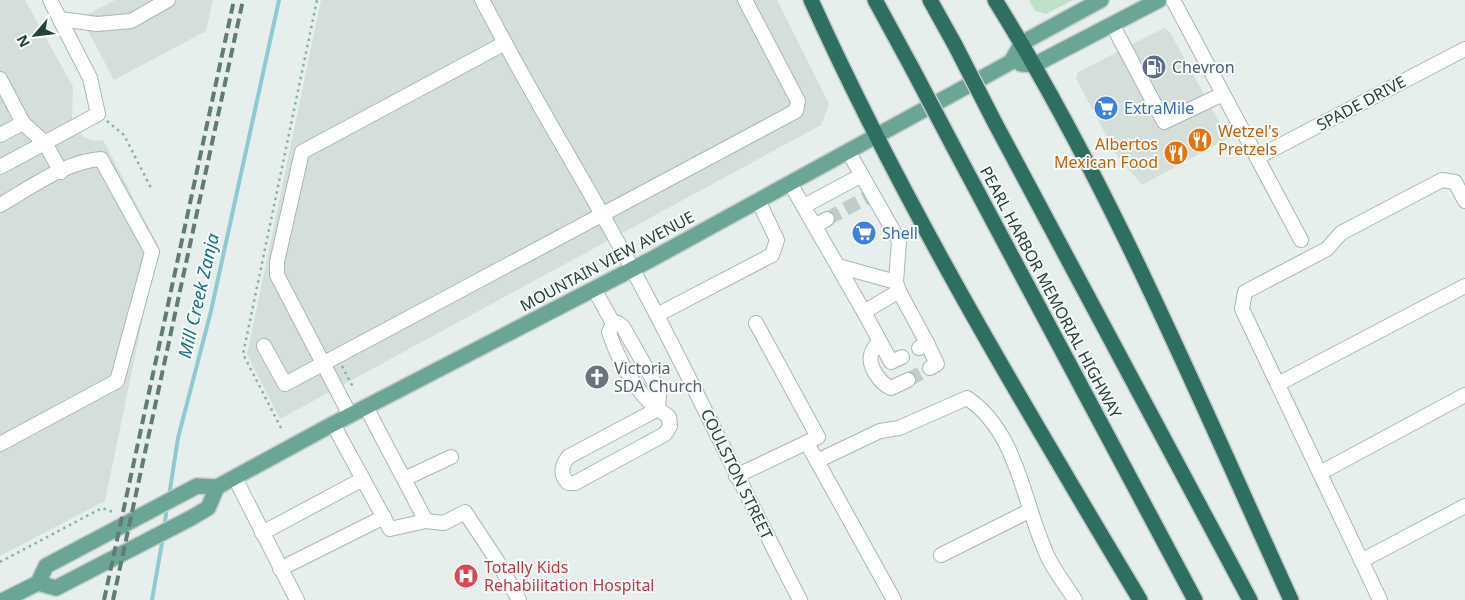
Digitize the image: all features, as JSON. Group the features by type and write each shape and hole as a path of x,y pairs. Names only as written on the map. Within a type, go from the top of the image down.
{"highway":[{"path":"812,0 877,135 996,359 1140,600"},
{"name":"PEARL HARBOR MEMORIAL HIGHWAY","path":"876,0 1195,600"},
{"name":"PEARL HARBOR MEMORIAL HIGHWAY","path":"930,0 1250,600"},
{"path":"995,0 1034,65 1129,248 1291,600"}],"main road":[{"path":"1102,0 1022,43 1012,62 1034,65 1159,0"},
{"name":"MOUNTAIN VIEW AVENUE","path":"217,488 350,415 633,269 1012,62"},
{"path":"4,600 38,583 46,566 197,486 217,488 208,508 129,551 56,588 38,583"}],"street":[{"path":"0,167 98,114 90,78 50,0"},
{"path":"60,19 96,24 132,21 168,0"},
{"name":"COULSTON STREET","path":"482,0 633,269 701,399 736,476 800,600"},
{"path":"264,346 285,384 796,111 798,101 745,0"},
{"path":"1173,0 1302,240"},
{"path":"1112,24 1164,122 1224,94"},
{"path":"350,415 277,275 277,262 302,152 505,43"},
{"name":"SPADE DRIVE","path":"1258,157 1465,49"},
{"path":"0,79 23,123 45,143 62,172"},
{"path":"0,135 23,123"},
{"path":"848,151 862,175 870,196 899,241 897,286 923,345 937,364 930,368"},
{"path":"0,205 88,160 101,159 152,252 117,381 0,444"},
{"path":"804,206 862,175"},
{"path":"1380,600 1242,308 1246,292 1327,249 1341,233 1442,180 1455,182 1465,201"},
{"path":"790,183 804,206 821,222 838,266 891,362 902,356"},
{"path":"657,315 772,255 777,240 758,200"},
{"path":"838,266 897,286"},
{"path":"864,312 897,286"},
{"path":"1278,384 1465,286"},
{"path":"594,289 613,323 609,332 612,342 640,394 669,417 670,426 665,434 575,483 568,483 563,477 562,469 568,457 658,409"},
{"path":"736,476 818,437 756,323"},
{"path":"879,340 871,355 871,364 883,384 891,388 908,380"},
{"path":"1320,473 1465,395"},
{"path":"817,461 880,431 899,428 967,398 978,405 1000,433 1020,476 1029,511 1047,556 1075,600"},
{"path":"366,407 426,521"},
{"path":"333,424 390,530 426,521 444,523 465,512 498,562 519,600"},
{"path":"807,443 894,600"},
{"path":"404,479 451,457"},
{"path":"235,478 297,600"},
{"path":"262,533 363,479"},
{"path":"1361,561 1465,506"},
{"path":"941,556 1029,511"},
{"path":"280,569 384,517"}],"path":[{"path":"98,114 124,135 152,190"},
{"path":"0,562 102,508 113,512"}],"shaded area":[{"path":"0,0 25,0 73,87 72,118 74,125 84,137 93,141 103,140 158,245 105,501 0,556"},
{"path":"115,0 213,0 206,31 114,80 81,18"},
{"path":"321,0 777,0 829,104 821,125 280,419 247,355"},
{"path":"1164,28 1170,32 1228,138 1142,185 1116,154 1076,78 1078,72"}],"green space":[{"path":"1029,0 1073,0 1046,14 1035,11"}],"waterway":[{"name":"Mill Creek Zanja","path":"169,496 178,438 211,311 279,0"},
{"name":"Mill Creek Zanja","path":"164,528 167,507"},
{"name":"Mill Creek Zanja","path":"152,600 163,537"}],"tunnel":[{"path":"827,219 866,198"},
{"path":"908,380 930,368"}],"railway":[{"path":"104,600 234,0"},
{"path":"113,600 243,0"}],"place":[{"name":"Chevron","path":"1154,67"},
{"name":"ExtraMile","path":"1106,108"},
{"name":"Wetzel's Pretzels","path":"1200,140"},
{"name":"Albertos Mexican Food","path":"1176,153"},
{"name":"Shell","path":"864,233"},
{"name":"Victoria SDA Church","path":"597,377"},
{"name":"Totally Kids Rehabilitation Hospital","path":"466,576"}]}
